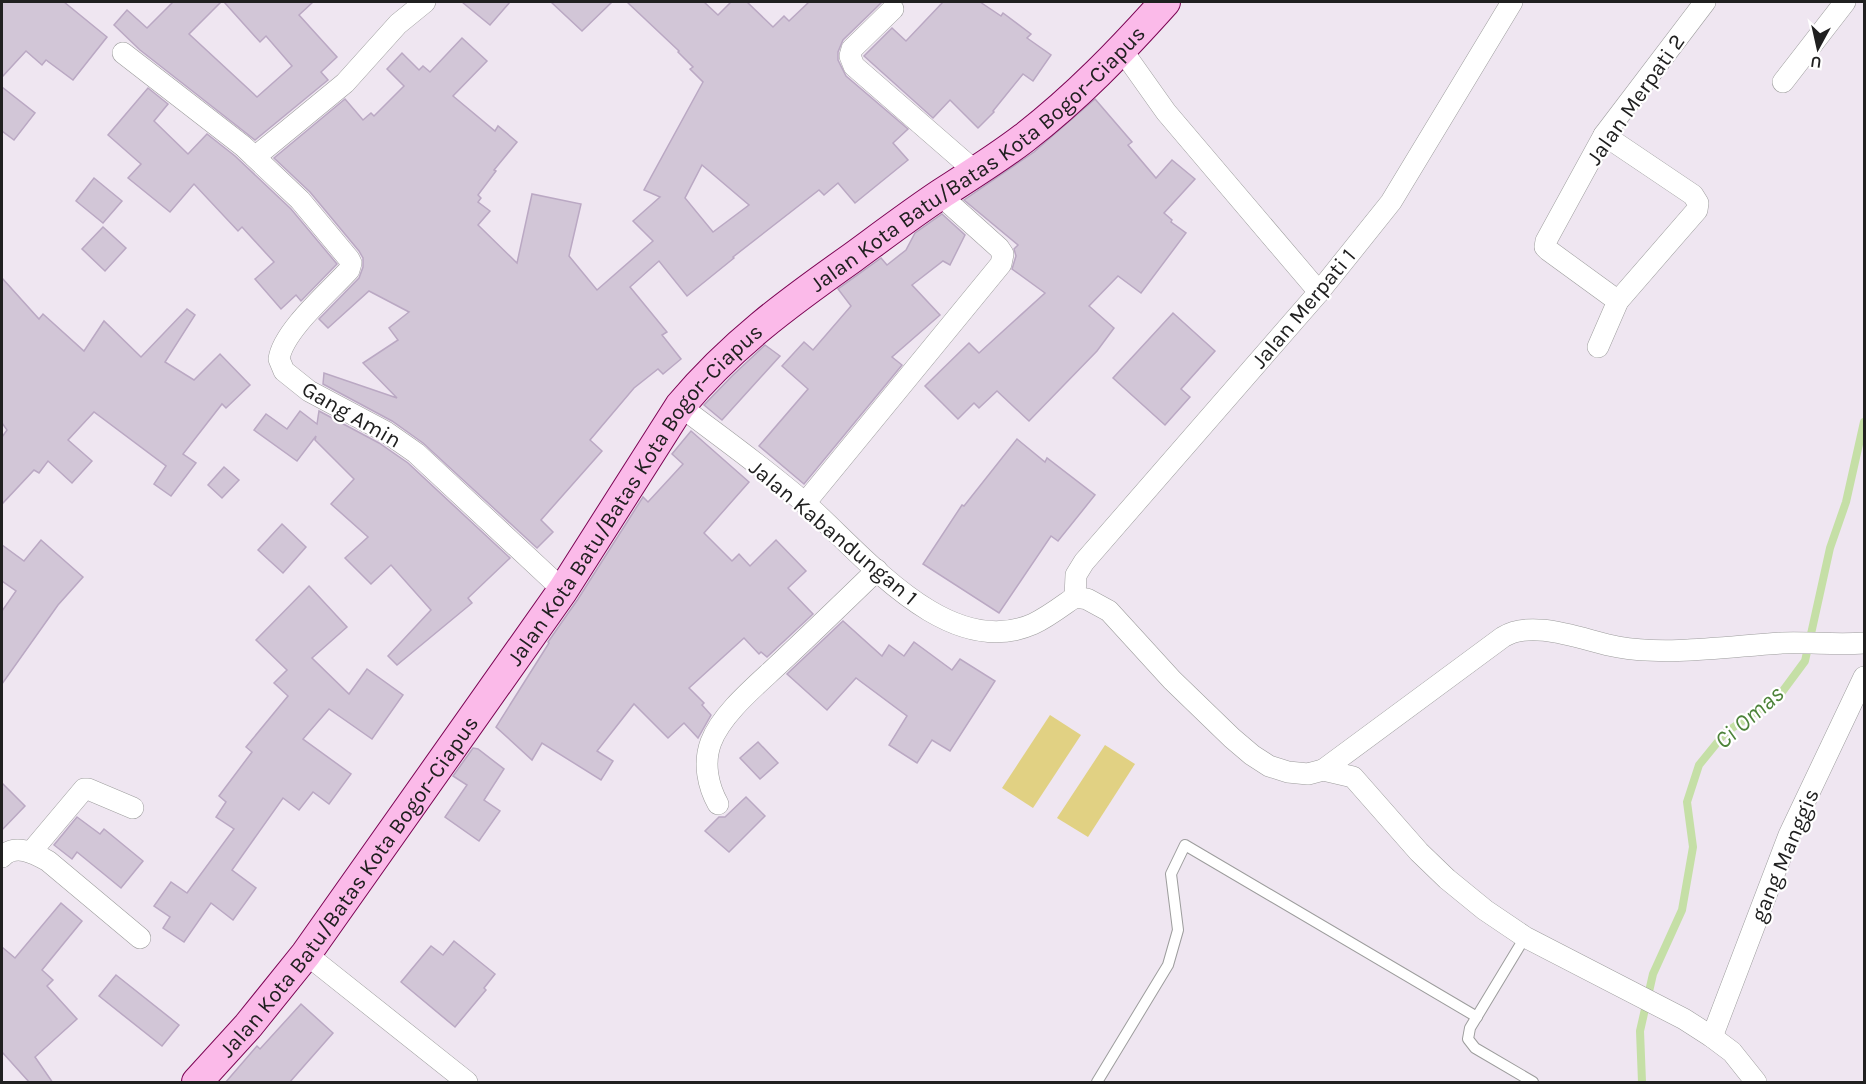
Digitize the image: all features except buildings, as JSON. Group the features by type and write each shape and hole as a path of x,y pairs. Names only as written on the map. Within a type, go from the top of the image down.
{"main road":[{"name":"Jalan Kota Batu/Batas Kota Bogor–Ciapus","path":"198,1083 306,954 563,590 680,406 742,340 778,310 976,172 1069,103 1122,50 1165,2"}],"street":[{"path":"255,157 345,83 398,24 424,2"},
{"name":"Jalan Merpati 1","path":"1075,597 1076,575 1084,562 1319,292 1396,193 1512,2"},
{"name":"Jalan Merpati 2","path":"1618,301 1545,247 1604,135 1705,2"},
{"path":"1783,82 1845,2"},
{"path":"893,9 852,49 850,56 854,66 976,172"},
{"path":"1122,50 1177,124 1319,292"},
{"name":"Gang Amin","path":"123,53 255,157 300,200 351,263 349,270 286,340 279,359 284,372 309,391 386,432 416,453 563,590"},
{"path":"1598,347 1618,301 1697,210 1698,203 1693,195 1604,135"},
{"path":"805,503 1001,264 1003,254 999,248 940,195"},
{"name":"Jalan Kabandungan 1","path":"680,406 805,503 898,590 939,617 961,626 983,630 1019,629 1034,624 1075,597"},
{"path":"718,804 710,789 707,767 711,742 724,720 877,570"},
{"path":"1075,597 1087,599 1109,611 1172,680 1252,755 1269,766 1287,772 1308,774 1323,770 1511,632 1522,629 1535,629 1638,650 1786,643 1864,643"},
{"name":"gang Manggis","path":"1712,1037 1789,836 1864,677"},
{"path":"1323,770 1353,777 1419,852 1485,910 1525,937 1684,1019 1732,1052 1756,1083"},
{"path":"32,852 84,789 133,808"},
{"path":"2,857 5,853 16,850 32,852 48,861 140,938"},
{"path":"306,954 467,1083"}],"lane":[{"path":"1097,1083 1168,965 1178,930 1171,874 1185,845 1477,1017"},
{"path":"1525,937 1470,1028 1468,1040 1474,1048 1533,1083"}],"shaded area":[{"path":"1050,715 1081,735 1033,808 1002,788"},
{"path":"1105,745 1135,764 1088,837 1057,818"}],"waterway":[{"name":"Ci Omas","path":"1642,1082 1640,1031 1653,974 1682,910 1693,847 1687,802 1699,765 1725,733 1779,696 1805,661 1830,548 1846,502 1864,422"}]}
